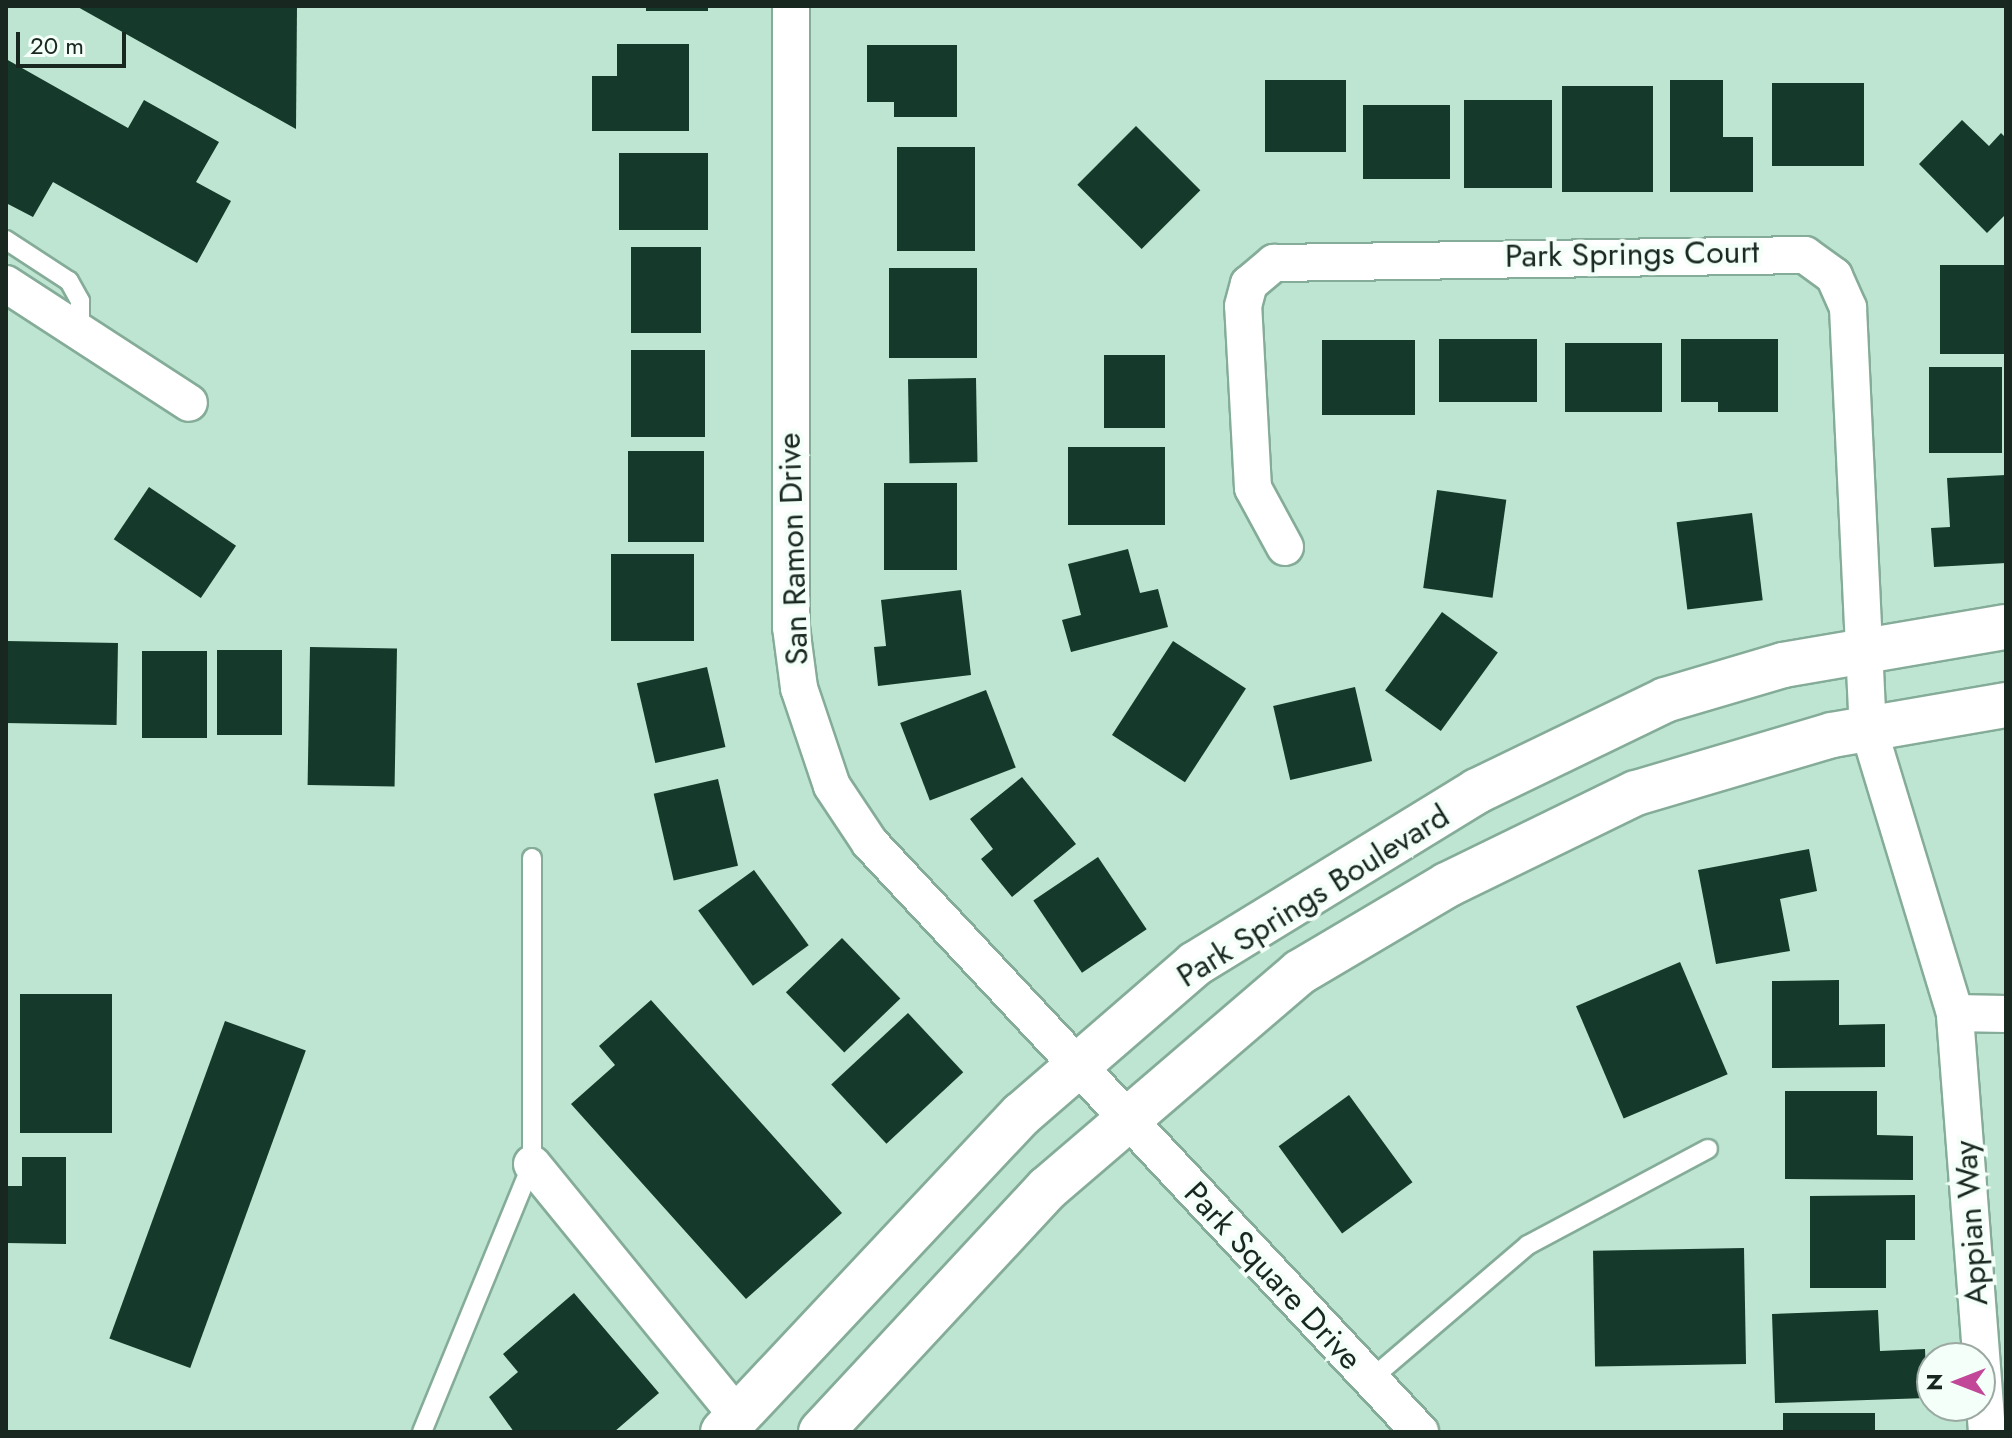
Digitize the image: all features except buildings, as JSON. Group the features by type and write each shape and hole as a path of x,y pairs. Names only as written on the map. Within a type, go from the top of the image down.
{"main road":[{"name":"Park Springs Boulevard","path":"731,1425 1022,1114 1195,964 1565,745 1665,700 1864,650 2006,627"},
{"name":"Park Springs Boulevard","path":"821,1432 963,1273 1126,1120 1300,972 1447,885 1636,793 1868,727 2006,705"}],"street":[{"name":"San Ramon Drive","path":"791,6 787,521 799,688 832,786 870,843 1126,1120"},
{"name":"Park Springs Court","path":"1285,547 1253,488 1243,306 1249,284 1274,263 1781,250 1805,255 1834,276 1848,308 1868,727"},
{"path":"6,284 189,403"},
{"name":"Appian Way","path":"1868,727 1955,1013 1987,1432"},
{"path":"1955,1013 2006,1014"},
{"name":"Park Square Drive","path":"1126,1120 1371,1379 1413,1430"},
{"path":"532,1164 731,1425"}],"lane":[{"path":"6,240 69,281 80,301 80,332"},
{"path":"422,1432 532,1164 532,858"},
{"path":"1371,1379 1528,1245 1708,1149"}]}
